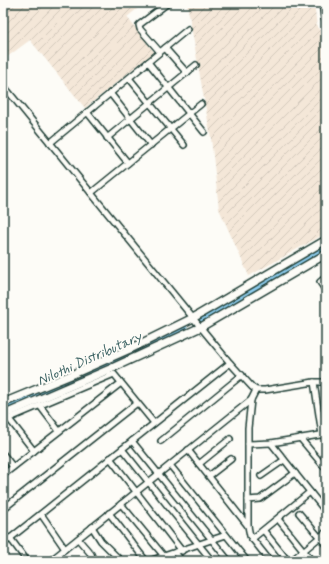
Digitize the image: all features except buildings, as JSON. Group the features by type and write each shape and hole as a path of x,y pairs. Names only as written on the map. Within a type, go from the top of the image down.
{"street":[{"path":"160,52 140,29 139,25 168,3"},
{"path":"322,3 324,18 326,20"},
{"path":"50,143 188,28"},
{"path":"165,48 186,73"},
{"path":"148,62 204,132"},
{"path":"107,138 196,65"},
{"path":"129,78 184,145"},
{"path":"3,85 193,318 256,390 265,390 314,382 326,382"},
{"path":"110,93 151,144"},
{"path":"91,193 201,104"},
{"path":"87,112 128,163"},
{"path":"3,403 112,357 193,318 326,240"},
{"path":"6,417 40,406 201,327 326,254"},
{"path":"326,277 320,282 326,291"},
{"path":"3,544 230,362"},
{"path":"112,372 154,423"},
{"path":"3,421 6,417 112,372"},
{"path":"161,441 242,375"},
{"path":"314,382 326,440"},
{"path":"3,475 122,383"},
{"path":"256,390 251,400 248,428 248,526 250,536 270,561"},
{"path":"50,561 56,559 78,538 251,400"},
{"path":"3,509 137,403"},
{"path":"40,406 59,431"},
{"path":"6,417 34,451"},
{"path":"248,444 271,443 324,434"},
{"path":"300,438 326,469"},
{"path":"199,464 230,439"},
{"path":"132,441 229,561"},
{"path":"271,443 326,512"},
{"path":"122,449 212,561"},
{"path":"188,450 248,526"},
{"path":"3,454 13,467"},
{"path":"110,458 182,551"},
{"path":"209,476 231,459"},
{"path":"261,476 284,460"},
{"path":"170,465 247,561"},
{"path":"248,500 260,499 295,473"},
{"path":"252,539 264,531 310,492"},
{"path":"121,504 168,561"},
{"path":"299,513 326,545"},
{"path":"40,514 65,549"},
{"path":"109,514 147,561 182,551 226,535"},
{"path":"278,519 312,561"},
{"path":"92,527 101,541 121,561"},
{"path":"264,531 289,561 304,551 326,532"},
{"path":"10,538 27,561"},
{"path":"78,538 91,554 94,561"},
{"path":"175,553 182,561"}],"shaded area":[{"path":"3,3 144,3 127,17 154,52 85,108 30,40 3,60"},
{"path":"187,3 314,3 317,27 326,38 326,233 249,276 219,209 211,138"}],"waterway":[{"name":"Nilothi Distributary","path":"202,319 227,306 326,246"},
{"name":"Nilothi Distributary","path":"3,410 185,328"}]}
